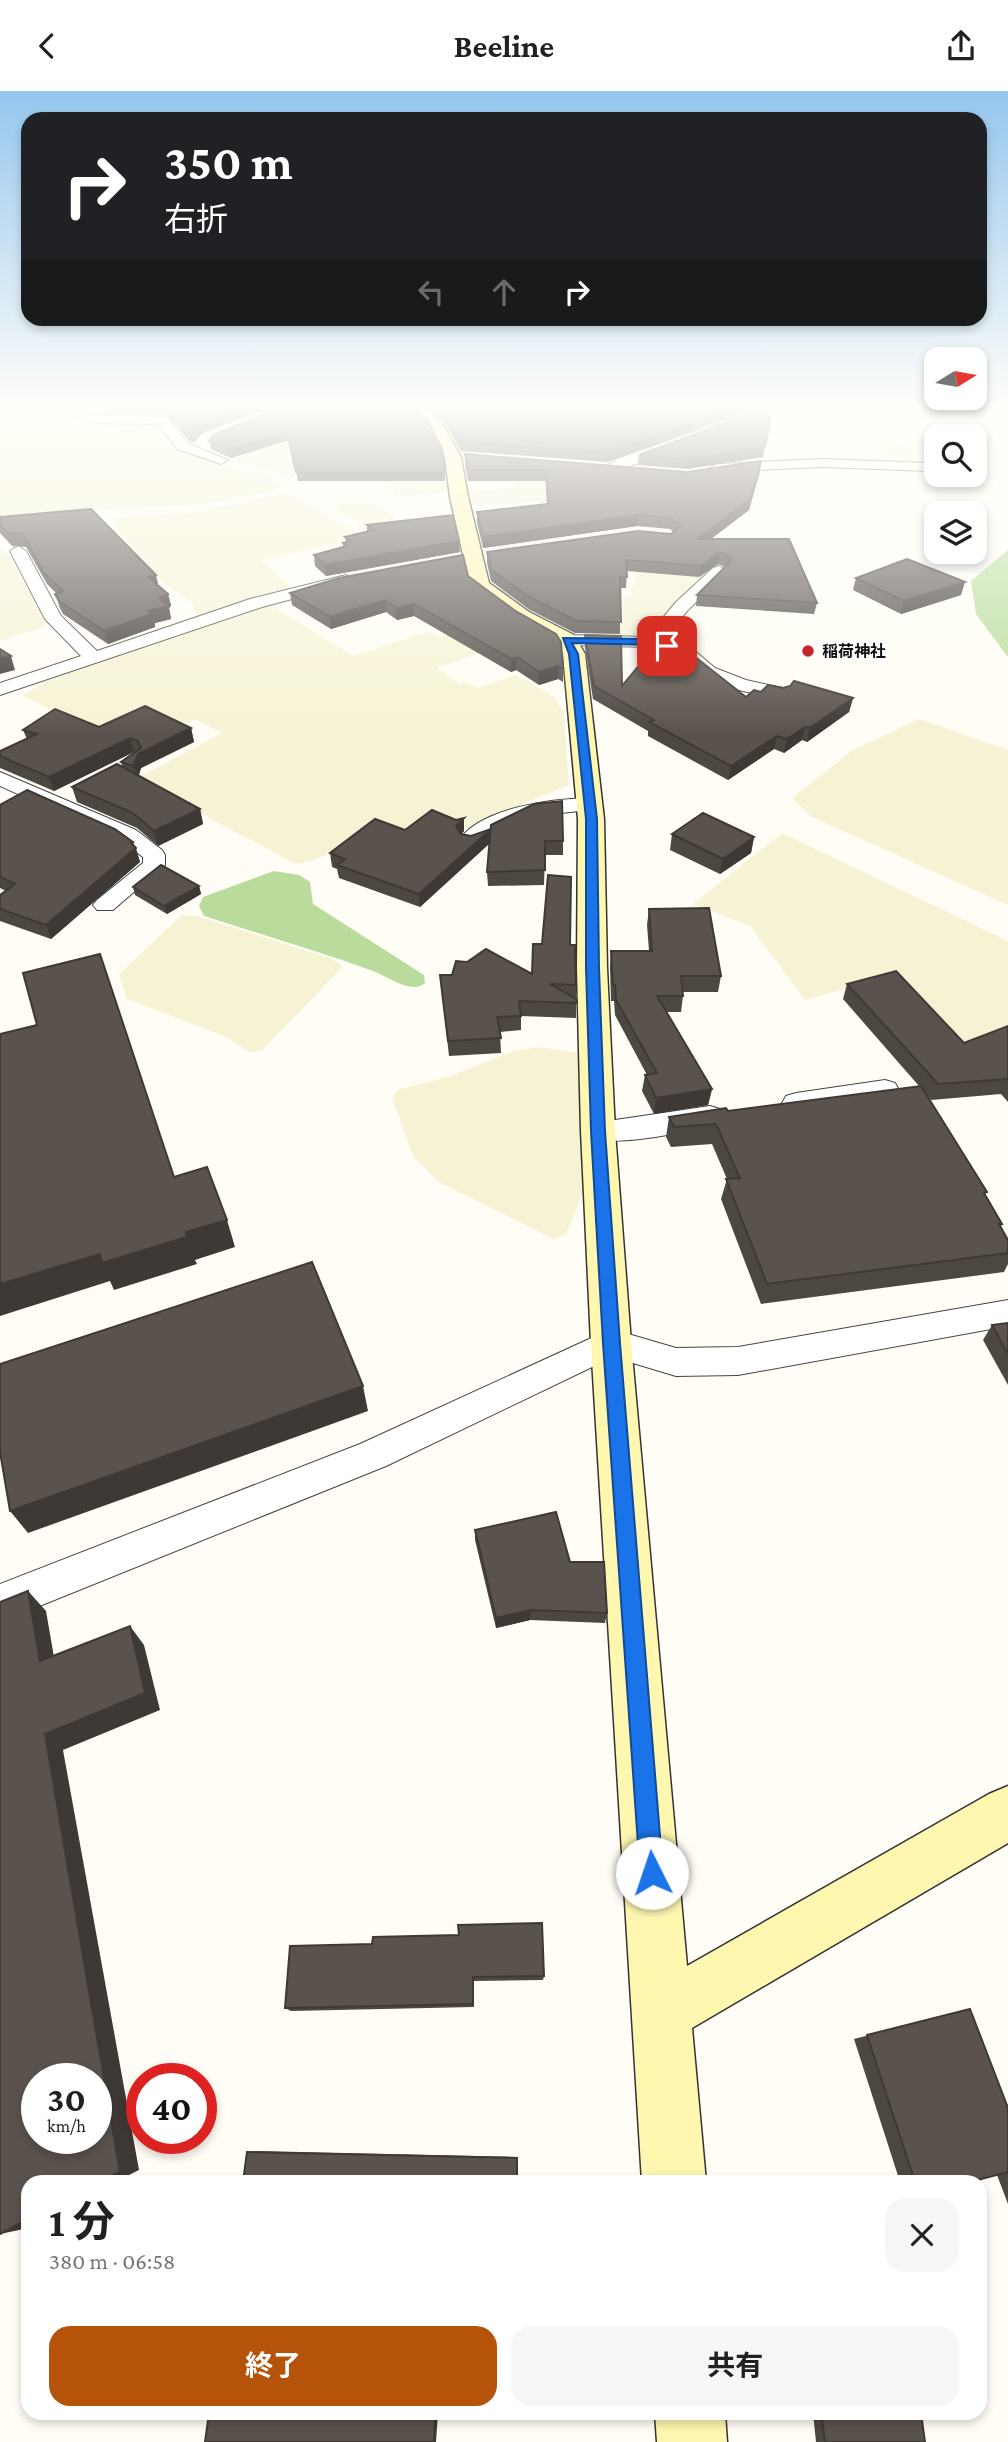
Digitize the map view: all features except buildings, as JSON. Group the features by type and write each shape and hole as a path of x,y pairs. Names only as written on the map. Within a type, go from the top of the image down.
{"street":[{"path":"462,514 480,586 522,616 566,640 652,642 682,649 709,672 741,685 780,693"},
{"path":"18,551 54,619 93,657"},
{"path":"652,642 682,605 719,571"},
{"path":"0,708 7,686 256,603 357,578"},
{"path":"566,640 574,654 590,804 598,1131 611,1343 674,2175"},
{"path":"0,778 128,835 154,855 154,865 105,905"},
{"path":"53,803 76,791"},
{"path":"470,840 498,821 525,809 544,805 590,804"},
{"path":"598,1131 650,1127 885,1090"},
{"path":"0,1603 373,1455 611,1343 676,1362 738,1361 1008,1313"},
{"path":"662,2013 1008,1813"},
{"path":"690,2420 692,2442"}],"shaded area":[{"path":"0,514 98,514 50,520 0,520"},
{"path":"178,514 323,514 358,534 359,539 261,560 293,589 197,618 191,602 157,578 118,532 117,519"},
{"path":"344,514 390,514 395,517 397,525 369,528"},
{"path":"716,543 712,569 650,636 620,635 623,595 631,596 637,566"},
{"path":"0,548 9,555 46,626 0,641"},
{"path":"269,604 353,656 430,631 440,637 453,633 483,652 437,668 460,684 467,682 477,688 516,675 553,696 564,712 569,785 510,809 473,830 435,815 403,838 335,851 296,864 136,779 222,733 195,719 177,728 98,732 23,696 42,683 74,670"},
{"path":"919,719 1008,750 1008,905 812,817 792,798 853,750"},
{"path":"782,833 1008,941 1008,1030 954,1044 890,976 805,1000 750,926 693,904"},
{"path":"182,915 197,916 333,959 343,967 262,1050 248,1052 224,1036 127,999 119,974"},
{"path":"538,1047 583,1054 585,1188 566,1234 554,1239 438,1182 413,1156 392,1098 398,1090 448,1077 514,1051"}],"green space":[{"path":"1008,550 1008,657 976,614 971,581"},
{"path":"274,871 299,875 310,882 313,904 424,975 425,983 414,987 400,984 373,971 204,916 199,906 203,897"}],"place":[{"name":"稲荷神社","path":"808,651"}],"route":[{"path":"652,1873 611,1343 598,1131 592,968 591,819 574,654 566,640 652,642 667,646"}]}
